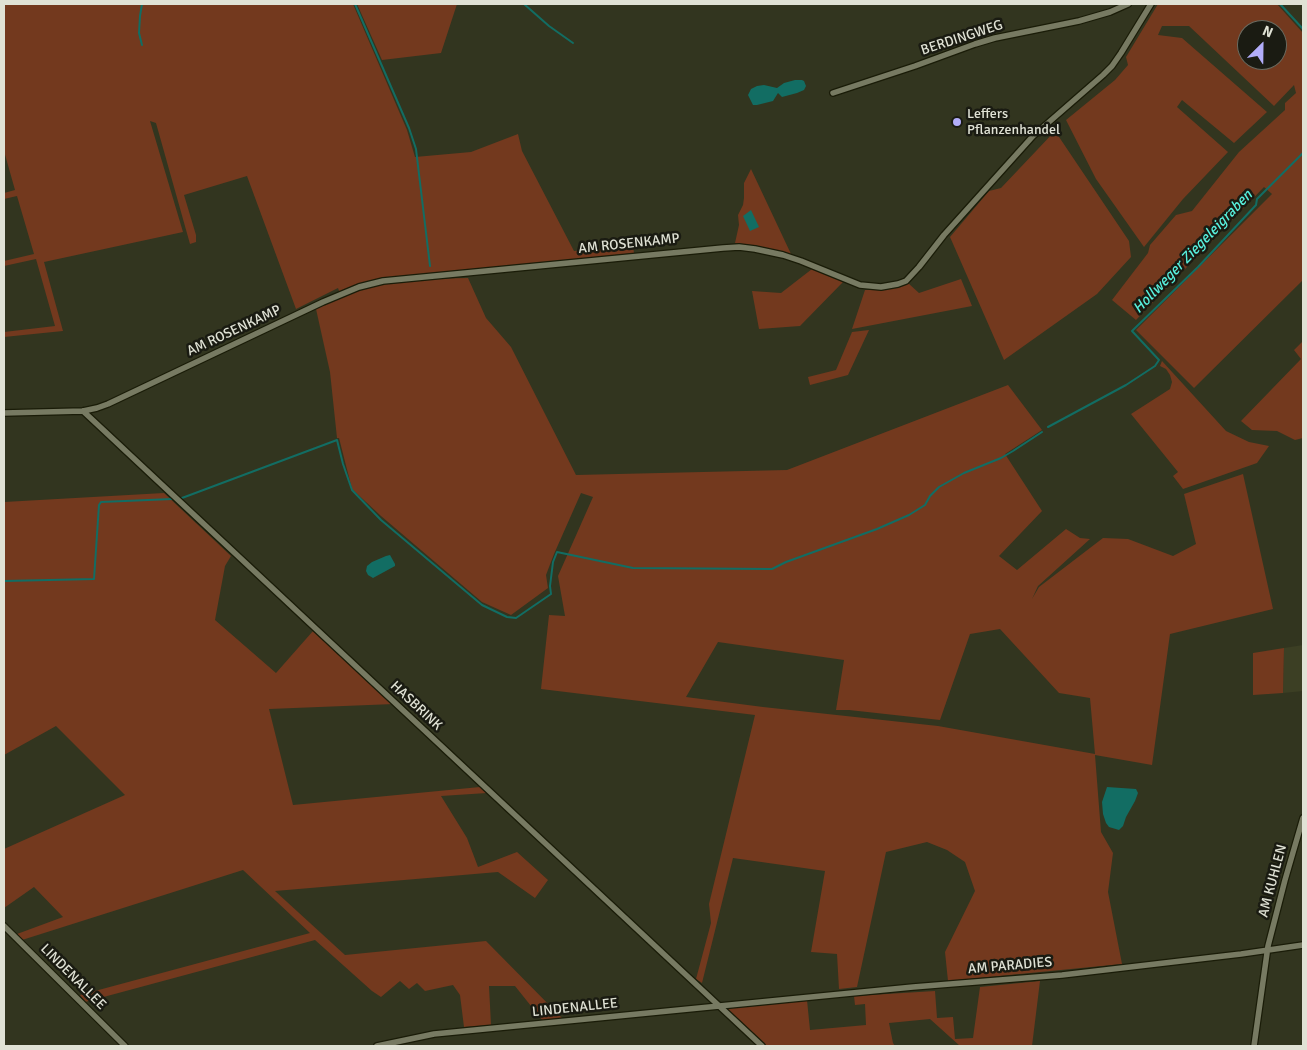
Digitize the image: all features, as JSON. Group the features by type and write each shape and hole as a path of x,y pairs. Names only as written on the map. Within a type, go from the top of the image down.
{"street":[{"name":"BERDINGWEG","path":"833,93 975,44 1100,16 1128,4"},
{"name":"AM ROSENKAMP","path":"4,413 83,411 97,408 324,302 359,287 383,281 739,247 783,255 860,285 880,287 898,284 906,281 919,268 944,235 1027,143 1112,66 1122,53 1151,4"},
{"path":"96,423 95,413 97,408"},
{"name":"HASBRINK","path":"83,411 719,1006"},
{"name":"AM KUHLEN","path":"1254,1046 1268,950 1285,880 1303,818"},
{"name":"LINDENALLEE","path":"4,926 125,1046"},
{"name":"AM PARADIES","path":"719,1006 1070,974 1303,945"},
{"path":"719,1006 762,1046"},
{"name":"LINDENALLEE","path":"377,1046 434,1034 719,1006"}],"shaded area":[{"path":"4,4 353,4 407,130 415,157 471,152 518,134 522,151 574,251 633,246 634,253 423,275 421,279 468,278 486,318 511,347 576,475 787,470 1008,385 1042,430 1005,454 1042,511 999,556 1017,570 1066,529 1080,538 1090,539 1038,586 1032,599 1039,587 1103,538 1128,539 1173,556 1196,544 1184,494 1243,474 1273,609 1170,634 1152,765 1095,755 1101,832 1113,853 1108,892 1122,964 948,981 945,952 975,891 965,862 947,850 927,842 886,852 857,987 839,989 837,954 811,952 825,871 733,858 702,983 696,979 711,923 709,904 755,715 541,689 549,615 565,616 558,576 593,497 581,493 546,575 548,588 511,615 482,602 352,489 339,438 337,438 330,372 316,309 341,296 338,288 296,309 247,176 184,195 196,235 196,242 190,244 156,123 150,121 183,232 44,262 63,331 4,337 4,332 55,326 36,259 4,266 4,261 34,254 17,196 4,199 4,193 15,190 4,151","holes":["1000,629 1059,693 1090,698 1095,754 938,726 686,697 718,642 844,660 836,710 940,720 970,634"]},
{"path":"357,4 457,4 441,53 382,60"},
{"path":"1158,4 1277,4 1303,33 1303,280 1194,388 1136,330 1272,194 1264,187 1136,320 1112,300 1148,253 1150,245 1176,215 1192,211 1239,152 1285,110 1285,103 1296,93 1294,85 1274,106 1189,26 1162,26 1158,35 1182,38 1267,112 1234,143 1182,100 1177,107 1228,152 1183,199 1144,247 1096,179 1066,120 1115,80 1128,65 1126,57"},
{"path":"1055,131 1129,241 1131,257 1097,294 1004,360 950,237 989,191 1001,188"},
{"path":"751,169 791,254 735,243 739,225 738,215 743,205 744,183"},
{"path":"812,269 843,282 800,326 759,329 752,291 781,293"},
{"path":"961,279 972,306 852,329 865,290 886,289 908,283 919,293"},
{"path":"869,330 848,375 810,385 808,377 836,370 852,332"},
{"path":"1303,341 1303,438 1295,440 1277,431 1252,430 1241,421 1301,359 1294,350"},
{"path":"1162,361 1226,431 1249,442 1269,446 1257,463 1183,489 1173,476 1178,472 1131,414 1170,389 1172,382 1170,375 1166,369 1160,366"},
{"path":"164,493 231,556 225,566 215,620 276,673 313,631 394,704 269,709 293,805 480,787 487,793 441,796 467,838 478,867 517,852 548,880 535,898 498,872 275,891 345,955 486,941 562,1018 543,1021 515,986 489,986 491,1025 464,1027 460,995 453,985 425,991 417,983 409,989 400,981 381,997 315,940 85,1002 80,995 310,933 243,870 22,940 17,934 63,917 34,887 4,908 4,849 125,795 56,726 4,755 4,502"},
{"path":"1303,645 1303,691 1283,693 1284,648"},
{"path":"1284,648 1283,693 1253,695 1253,653"},
{"path":"1040,981 1032,1046 960,1046 930,1019 889,1023 895,1046 766,1046 725,1008 807,1000 810,1030 866,1025 865,1004 855,1005 854,996 935,991 937,1018 953,1017 955,1039 973,1038 980,987"}],"water":[{"path":"795,80 804,81 806,86 804,90 782,97 778,93 773,101 757,105 753,105 748,95 751,89 757,86 764,85 777,88 784,83"},
{"path":"751,210 759,227 750,231 743,216"},
{"path":"390,555 395,566 373,578 368,575 366,571 367,566"},
{"path":"1107,787 1136,789 1138,793 1123,826 1119,830 1109,827 1103,814 1102,802"}],"waterway":[{"path":"142,4 139,33 142,45"},
{"path":"355,4 409,128 416,149 430,266"},
{"path":"524,4 549,26 573,43"},
{"path":"1280,4 1303,29"},
{"name":"Hollweger Ziegeleigraben","path":"1048,427 1126,385 1155,366 1159,360 1132,331 1198,267 1256,205 1257,199 1303,153"},
{"name":"Hollweger Ziegeleigraben","path":"182,498 337,440 352,490 381,520 482,605 507,617 516,618 551,594 553,562 557,552 633,568 772,569 909,515 925,505 930,496 939,487 964,473 1001,458 1042,432"},
{"path":"4,581 94,579 99,505 101,502 172,499"}],"place":[{"name":"Leffers Pflanzenhandel","path":"957,122"}]}
